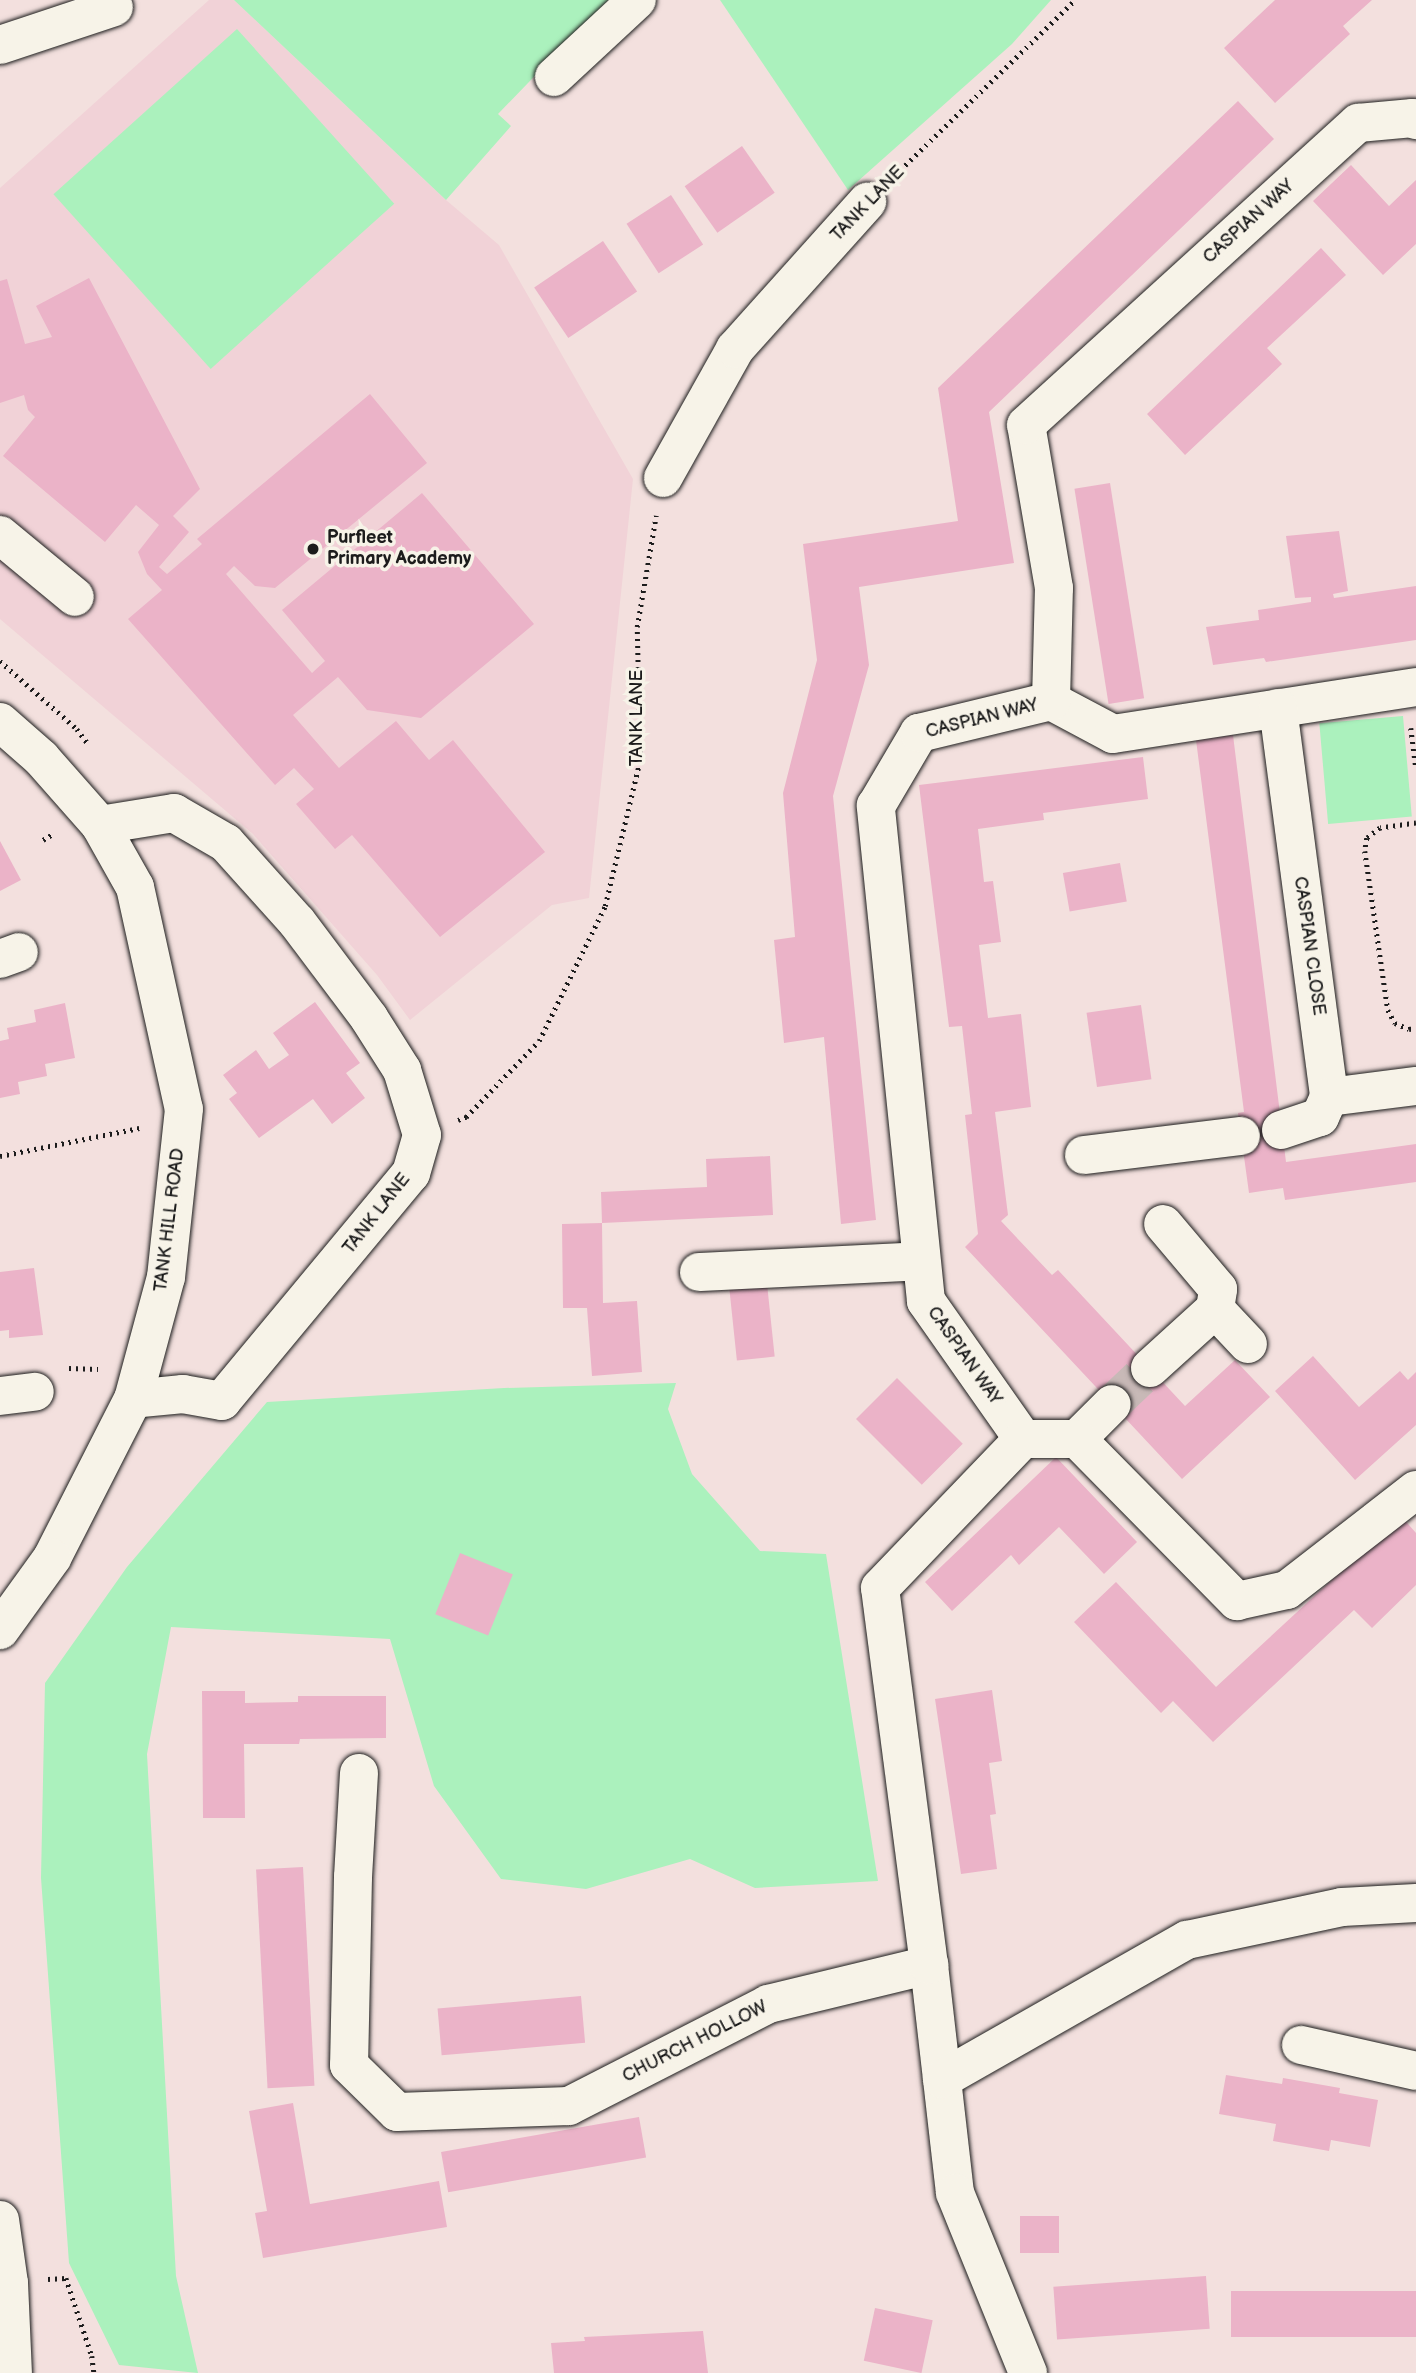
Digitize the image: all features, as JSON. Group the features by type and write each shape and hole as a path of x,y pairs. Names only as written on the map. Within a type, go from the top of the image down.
{"street":[{"path":"554,77 637,0"},
{"path":"0,45 114,7"},
{"name":"CASPIAN WAY","path":"1023,1439 926,1301 876,806 919,733 1051,701 1054,587 1026,425 1357,123 1413,118 1416,120"},
{"name":"TANK LANE","path":"663,478 735,349 867,202"},
{"path":"0,535 75,597"},
{"path":"1051,701 1113,734 1416,687"},
{"name":"CASPIAN CLOSE","path":"1278,708 1329,1097"},
{"name":"TANK HILL ROAD","path":"0,722 41,758 100,825 135,887 184,1109 166,1277 133,1399 52,1558 0,1630"},
{"path":"100,825 174,813 226,843 297,922 369,1018 402,1070 422,1135"},
{"path":"1282,1130 1320,1117 1329,1097 1416,1086"},
{"name":"TANK LANE","path":"133,1399 183,1394 222,1401 411,1172 422,1135"},
{"path":"1084,1155 1241,1136"},
{"path":"1150,1368 1215,1309 1218,1289 1163,1224"},
{"path":"699,1272 922,1261"},
{"path":"1215,1309 1248,1344"},
{"path":"1028,2373 955,2193 929,1965 880,1588 1023,1439 1077,1439 1112,1405"},
{"path":"1077,1439 1237,1601 1287,1590 1416,1490"},
{"name":"CHURCH HOLLOW","path":"359,1773 352,1877 349,2065 397,2112 569,2106 768,2004 929,1965"},
{"path":"942,2079 1187,1940 1342,1907 1416,1903"},
{"path":"1301,2045 1416,2071"},
{"path":"0,2220 9,2283 13,2373"}],"path":[{"name":"TANK LANE","path":"867,202 1075,0"},
{"name":"TANK LANE","path":"422,1135 466,1117 539,1041 605,906 640,760 636,627 663,478"},
{"path":"1416,824 1380,828 1367,838 1365,851 1388,1010 1395,1023 1409,1029 1416,1028"},
{"path":"0,1156 139,1128"},
{"path":"9,2283 66,2277 92,2356 94,2373"}],"shaded area":[{"name":"Purfleet Primary Academy","path":"209,0 234,0 446,200 499,245 633,479 589,898 552,905 410,1020 377,975 253,834 0,619 0,188"}],"green space":[{"path":"234,0 608,0 498,114 511,126 446,200"},
{"path":"720,0 1051,0 1012,44 848,190"},
{"path":"237,29 394,204 211,369 53,194"},
{"path":"1403,716 1412,817 1328,824 1319,723"},
{"path":"676,1383 668,1409 692,1474 760,1551 826,1554 878,1881 755,1888 690,1859 586,1889 501,1879 434,1786 390,1639 171,1627 147,1754 176,2276 198,2373 119,2365 69,2263 41,1878 45,1683 127,1567 267,1402 504,1388"}],"building":[{"path":"1275,0 1372,0 1343,26 1350,34 1275,103 1224,48"},
{"path":"1238,101 1274,139 989,412 1014,563 859,587 869,665 833,796 876,1220 841,1224 824,1037 784,1043 774,940 795,937 783,793 817,660 803,544 958,521 938,388"},
{"path":"742,146 775,193 717,233 685,186"},
{"path":"1351,165 1389,206 1416,180 1416,244 1383,275 1313,201"},
{"path":"671,195 703,244 659,273 627,224"},
{"path":"603,241 637,292 568,338 534,287"},
{"path":"1321,248 1346,275 1267,348 1282,364 1185,455 1147,414"},
{"path":"89,278 200,489 173,516 189,532 159,567 167,574 202,544 197,539 370,394 427,463 275,588 255,586 234,566 226,574 312,673 325,661 282,610 422,493 534,624 421,718 367,710 338,677 293,715 339,768 396,721 429,760 453,740 545,852 440,937 352,835 335,849 296,804 314,789 294,768 275,785 128,619 162,590 147,574 138,552 159,525 136,505 105,542 3,456 35,417 28,410 24,395 0,403 0,281 7,279 25,344 52,337 36,306"},
{"path":"1110,483 1144,698 1109,704 1074,489"},
{"path":"1339,531 1348,591 1333,594 1334,598 1416,586 1416,640 1266,662 1264,658 1213,665 1206,627 1259,620 1258,610 1311,602 1311,597 1295,598 1286,536"},
{"path":"1233,735 1286,1162 1416,1144 1416,1182 1285,1200 1283,1188 1249,1193 1238,1113 1244,1112 1196,740"},
{"path":"1143,757 1148,799 1043,813 1044,820 978,829 984,882 993,881 1001,942 979,945 988,1018 1021,1014 1031,1107 995,1112 1008,1215 1001,1221 1052,1275 1058,1270 1185,1406 1235,1360 1270,1397 1182,1479 965,1247 978,1234 965,1115 972,1114 962,1026 949,1027 919,785"},
{"path":"0,841 21,880 0,891"},
{"path":"1120,863 1127,901 1070,911 1063,873"},
{"path":"315,1002 360,1063 346,1073 365,1098 332,1124 313,1099 259,1138 229,1099 237,1093 223,1075 256,1050 269,1069 289,1055 273,1033"},
{"path":"65,1003 75,1058 45,1064 47,1076 18,1082 20,1094 0,1098 0,1041 9,1039 7,1028 36,1022 34,1010"},
{"path":"1141,1005 1151,1079 1097,1087 1087,1013"},
{"path":"770,1156 773,1215 602,1223 601,1192 707,1187 706,1159"},
{"path":"602,1223 603,1303 637,1301 642,1372 592,1376 587,1308 563,1308 562,1224"},
{"path":"34,1268 43,1335 9,1338 9,1330 0,1331 0,1272"},
{"path":"766,1274 775,1357 737,1361 728,1278"},
{"path":"1313,1356 1359,1407 1400,1371 1408,1380 1416,1372 1416,1425 1355,1480 1275,1391"},
{"path":"897,1378 963,1444 922,1485 856,1419"},
{"path":"1056,1457 1137,1542 1104,1574 1059,1527 1019,1565 1011,1555 952,1611 925,1582"},
{"path":"1401,1516 1416,1533 1416,1585 1372,1628 1354,1610 1213,1742 1173,1701 1161,1713 1074,1622 1116,1582 1216,1687"},
{"path":"460,1553 513,1574 488,1636 435,1614"},
{"path":"992,1690 1002,1761 989,1763 996,1814 990,1815 997,1869 961,1874 935,1699"},
{"path":"202,1691 245,1691 245,1703 298,1702 298,1696 386,1696 386,1738 300,1739 299,1744 244,1744 245,1818 203,1818"},
{"path":"303,1867 314,2086 268,2088 256,1869"},
{"path":"581,1996 585,2043 442,2055 438,2009"},
{"path":"1226,2075 1282,2084 1283,2078 1340,2088 1339,2093 1378,2100 1370,2147 1331,2140 1329,2151 1273,2141 1276,2124 1219,2114"},
{"path":"293,2103 310,2204 439,2181 447,2227 263,2258 255,2213 267,2211 249,2111"},
{"path":"639,2117 646,2157 448,2192 441,2152"},
{"path":"1020,2216 1059,2216 1059,2253 1020,2253"},
{"path":"1206,2276 1210,2329 1057,2340 1053,2287"},
{"path":"1231,2291 1416,2291 1416,2337 1231,2337"},
{"path":"875,2308 933,2320 922,2373 864,2361"},
{"path":"703,2331 708,2373 554,2373 551,2343 585,2341 584,2337"}],"tunnel":[{"path":"1112,1404 1150,1368"}],"place":[{"name":"Purfleet Primary Academy","path":"313,549"}]}
